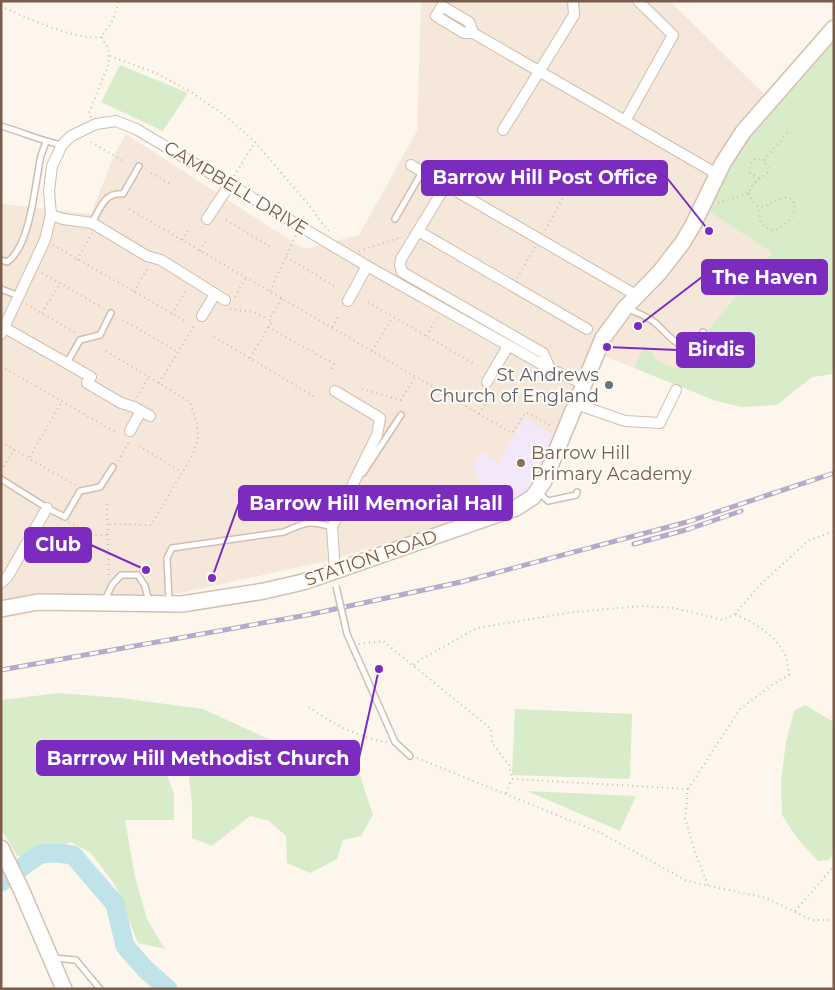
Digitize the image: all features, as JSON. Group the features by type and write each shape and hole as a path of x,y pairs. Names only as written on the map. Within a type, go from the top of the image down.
{"street":[{"path":"503,130 574,15 573,1"},
{"path":"625,121 672,35 638,1"},
{"name":"STATION ROAD","path":"1,609 38,602 190,603 336,578 516,508 530,500 544,481 603,338 636,295 672,258 693,225 732,147 743,132 834,28"},
{"path":"473,33 717,174"},
{"name":"CAMPBELL DRIVE","path":"62,145 71,136 96,124 116,121 136,129 442,309 550,369 584,384"},
{"path":"62,145 52,166 49,191 51,215 45,240 3,331 90,377 87,383 121,403 134,407 145,414 130,436"},
{"path":"411,165 636,295"},
{"path":"207,219 230,184"},
{"path":"446,185 401,259 402,272 543,353 550,369"},
{"path":"51,215 93,227 147,256 162,260 230,302"},
{"path":"418,231 587,329"},
{"path":"348,301 367,266"},
{"path":"202,316 215,294"},
{"path":"487,382 508,346"},
{"path":"335,390 380,418 377,434 332,528 336,578"},
{"path":"576,404 625,421 660,423 676,390"},
{"path":"1,583 8,576 47,508"},
{"path":"1,848 21,889 64,989"}],"lane":[{"path":"1,126 35,136 46,142 62,145"},
{"path":"1,260 7,262 13,258 20,245 32,209 40,159 46,142"},
{"path":"93,227 104,200 115,193 123,194 139,166"},
{"path":"395,219 423,172"},
{"path":"1,289 19,296"},
{"path":"625,308 652,320 677,344 687,348 695,346 703,332"},
{"path":"67,364 80,340 100,335 112,313"},
{"path":"345,500 401,415"},
{"path":"1,480 64,517 80,491 100,487 115,465"},
{"path":"537,492 548,501 576,495 577,492"},
{"path":"169,604 167,558 172,548 284,532 314,521 332,528"},
{"path":"104,602 115,581 121,575 138,575 145,586 149,604"},
{"path":"336,578 347,634 351,645 395,742 410,756"},
{"path":"50,958 76,960 100,989"}],"path":[{"path":"1,6 60,31 94,38 101,37 113,20 120,1"},
{"path":"96,124 89,113 110,56 108,48 101,37"},
{"path":"110,56 158,74 191,92 227,117 255,142 314,210 320,221 331,233"},
{"path":"764,160 788,132"},
{"path":"91,142 125,162"},
{"path":"230,184 255,142"},
{"path":"759,178 750,173 749,168 755,159 764,160"},
{"path":"703,204 718,203 749,193 753,184 768,173 769,169 764,160"},
{"path":"151,173 172,185"},
{"path":"749,193 755,204 760,206 767,206 781,197 789,197 793,200 796,210 781,227 776,230 770,230 760,222 760,206"},
{"path":"129,209 512,433 526,412 564,434"},
{"path":"226,220 271,247"},
{"path":"270,291 300,226"},
{"path":"77,260 93,227"},
{"path":"182,240 190,228"},
{"path":"360,250 418,231"},
{"path":"200,251 208,238"},
{"path":"45,240 187,322"},
{"path":"286,257 336,287"},
{"path":"134,292 150,264"},
{"path":"42,273 103,308"},
{"path":"246,277 230,302 272,321 250,358"},
{"path":"42,313 60,283"},
{"path":"172,314 188,286"},
{"path":"19,296 26,304 85,339"},
{"path":"269,320 282,298"},
{"path":"368,302 476,365"},
{"path":"426,336 442,309"},
{"path":"332,327 340,315"},
{"path":"372,351 393,316"},
{"path":"123,320 178,352"},
{"path":"159,383 194,326"},
{"path":"268,327 334,364 330,371"},
{"path":"214,337 315,397"},
{"path":"106,351 190,402 197,423 198,440 192,456 151,525 108,524"},
{"path":"1,366 117,433"},
{"path":"136,399 149,376"},
{"path":"362,389 401,400 415,376"},
{"path":"462,404 470,392"},
{"path":"29,458 62,401"},
{"path":"479,414 487,401"},
{"path":"115,465 130,436"},
{"path":"1,442 84,490"},
{"path":"140,446 183,472"},
{"path":"1,471 14,449"},
{"path":"107,504 109,575 115,581"},
{"path":"68,521 92,535 108,535"},
{"path":"414,666 423,658 478,628 564,613 642,606 674,608 723,620 735,614 761,584 808,541 834,530"},
{"path":"708,885 696,855 685,818 688,789 740,709 789,674 785,655 774,640 761,627 735,614"},
{"path":"351,645 383,641 491,729 492,743 509,764 512,779 506,793"},
{"path":"309,707 331,722 375,740 395,742"},
{"path":"410,756 506,793 600,833 687,880 766,898 812,920 834,920"},
{"path":"512,779 688,789"},
{"path":"795,911 834,866"}],"shaded area":[{"path":"421,1 670,1 768,98 705,209 772,253 707,331 713,344 692,365 674,368 656,359 645,345 634,368 591,351 555,436 524,419 498,464 482,452 473,465 492,508 327,561 181,593 1,610 1,204 91,214 115,153 126,134 304,249 359,235 417,131"},
{"name":"Barrow Hill Primary Academy","path":"524,418 555,436 531,491 492,508 473,466 482,452 498,464"}],"green space":[{"path":"834,36 834,374 812,377 777,405 742,407 716,401 634,368 645,344 656,359 674,368 692,365 713,344 707,331 772,253 705,209 726,163"},
{"path":"120,65 188,93 163,131 101,102"},
{"path":"59,693 121,698 203,709 314,760 317,753 358,769 373,815 361,836 343,840 337,859 310,873 287,863 286,836 269,821 250,816 212,846 192,838 192,803 188,768 145,754 148,769 167,775 174,794 174,820 125,820 135,877 147,919 165,949 138,943 115,885 90,852 70,842 40,854 17,856 1,829 1,700"},
{"path":"805,705 834,722 834,853 829,860 818,861 797,838 782,815 781,782 786,742 794,711"},
{"path":"515,709 632,714 630,779 512,775"},
{"path":"527,791 636,796 620,831"}],"waterway":[{"path":"1,882 40,854 58,853 73,855 115,904 125,946 146,970 168,989"}],"railway":[{"path":"1,670 307,615 461,582 687,522 834,473"},
{"path":"634,544 689,529 741,511"}],"place":[{"name":"Barrow Hill Post Office","path":"709,231"},
{"name":"The Haven","path":"638,326"},
{"name":"Birdis","path":"607,347"},
{"name":"St Andrews Church of England","path":"609,385"},
{"name":"Barrow Hill Primary Academy","path":"521,463"},
{"name":"Club","path":"146,570"},
{"name":"Barrow Hill Memorial Hall","path":"212,578"},
{"name":"Barrrow Hill Methodist Church","path":"379,669"}]}
